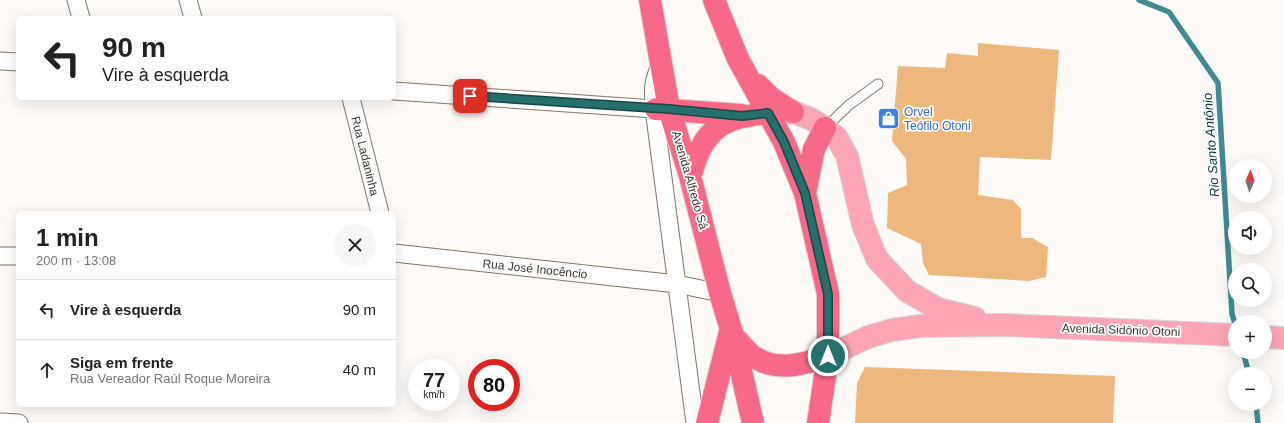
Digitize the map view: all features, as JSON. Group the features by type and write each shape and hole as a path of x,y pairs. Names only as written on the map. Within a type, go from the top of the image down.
{"highway":[{"path":"714,0 738,59 784,142 805,193 828,294 828,356 818,423"},
{"name":"Avenida Alfredo Sá","path":"652,10 661,65 662,109 690,176 720,293 732,332 753,423"},
{"path":"738,59 758,86 771,98 793,112"},
{"path":"662,109 742,116 768,113"},
{"path":"690,176 703,144 720,125 742,116"},
{"path":"805,193 814,149 825,128"},
{"path":"732,332 751,354 767,363 788,367 810,363 828,356"},
{"path":"707,423 732,332"}],"main road":[{"path":"768,113 793,112 811,119 837,138 846,156 863,225 877,259 906,290 938,309 1007,326"},
{"path":"828,356 868,337 892,330 920,326 1007,326"},
{"name":"Avenida Sidônio Otoni","path":"1007,326 1228,335"},
{"path":"1272,337 1284,338"}],"street":[{"path":"76,0 80,16"},
{"path":"188,0 192,16"},
{"path":"637,0 652,10"},
{"path":"0,61 16,62"},
{"path":"396,91 662,109"},
{"name":"Rua Ladaninha","path":"352,100 379,211"},
{"name":"Avenida Alfredo Sá","path":"662,109 677,284 695,423"},
{"name":"Rua José Inocêncio","path":"396,254 677,284 720,293"},
{"path":"0,256 16,256"},
{"path":"0,422 19,423"}],"lane":[{"path":"825,128 849,105 878,84"}],"building":[{"path":"978,43 1059,50 1051,160 980,157 978,195 1013,200 1021,209 1021,238 1032,238 1048,247 1046,277 1029,281 929,275 923,263 921,244 887,228 888,193 907,185 906,159 892,141 898,66 945,68 947,53 978,56"},
{"path":"865,367 1115,376 1113,423 855,423 857,383"}],"waterway":[{"name":"Rio Santo Antônio","path":"1139,0 1169,12 1218,83 1232,315"},
{"name":"Rio Santo Antônio","path":"1245,359 1247,367"},
{"name":"Rio Santo Antônio","path":"1257,411 1258,423"}],"place":[{"name":"Orvel Teófilo Otoni","path":"889,119"}],"route":[{"path":"470,96 669,109 742,116 768,113 784,142 805,193 828,294 828,356"}]}
